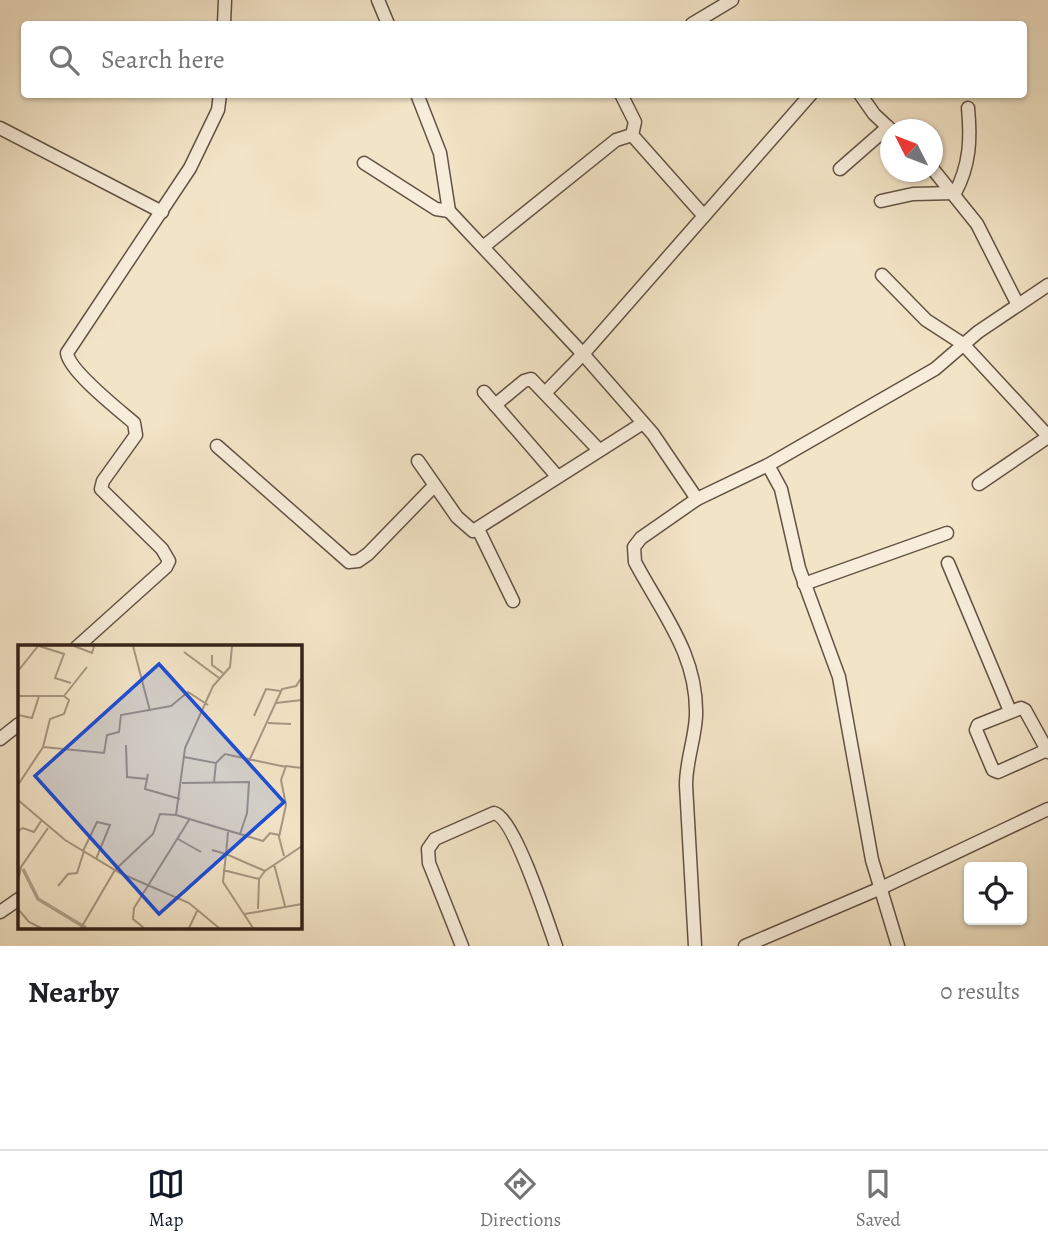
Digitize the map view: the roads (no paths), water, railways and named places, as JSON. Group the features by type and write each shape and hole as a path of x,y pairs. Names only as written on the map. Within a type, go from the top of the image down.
{"street":[{"path":"224,21 225,0"},
{"path":"378,0 387,21"},
{"path":"697,21 732,0"},
{"path":"78,645 166,567 169,561 162,550 101,489 103,481 136,435 134,423 79,372 68,360 67,353 162,212 198,151 218,110 220,98"},
{"path":"419,98 440,153 449,211 583,354 643,423 672,457 697,499"},
{"path":"623,98 635,122 632,135"},
{"path":"546,392 583,354 807,98"},
{"path":"864,98 882,119"},
{"path":"955,193 967,162 968,108"},
{"path":"0,128 162,212"},
{"path":"483,247 616,141 632,135"},
{"path":"632,135 704,216"},
{"path":"840,169 880,136"},
{"path":"364,163 436,209 449,211"},
{"path":"943,179 955,193 998,261 1017,305"},
{"path":"881,201 913,194 955,193"},
{"path":"882,275 926,320 963,344 1048,437 979,484"},
{"path":"695,946 686,766 696,711 684,647 635,562 634,547 641,538 697,499 768,465 935,369 963,344 1048,285"},
{"path":"495,405 524,381 531,379 599,450"},
{"path":"484,392 556,475"},
{"path":"418,461 467,528 478,529 556,475 643,423"},
{"path":"217,446 349,562 358,562 368,554 434,486"},
{"path":"768,465 781,489 804,584 839,677 872,860 898,946"},
{"path":"478,529 513,601"},
{"path":"804,584 947,533"},
{"path":"948,564 1010,711"},
{"path":"1025,710 1047,751 998,772 993,770 976,730 978,725 1010,711 1025,710"},
{"path":"0,739 18,725"},
{"path":"745,946 881,888 1048,810"},
{"path":"462,946 429,863 428,849 435,839 494,813 504,818 526,865 556,946"},
{"path":"0,912 18,900"}]}
